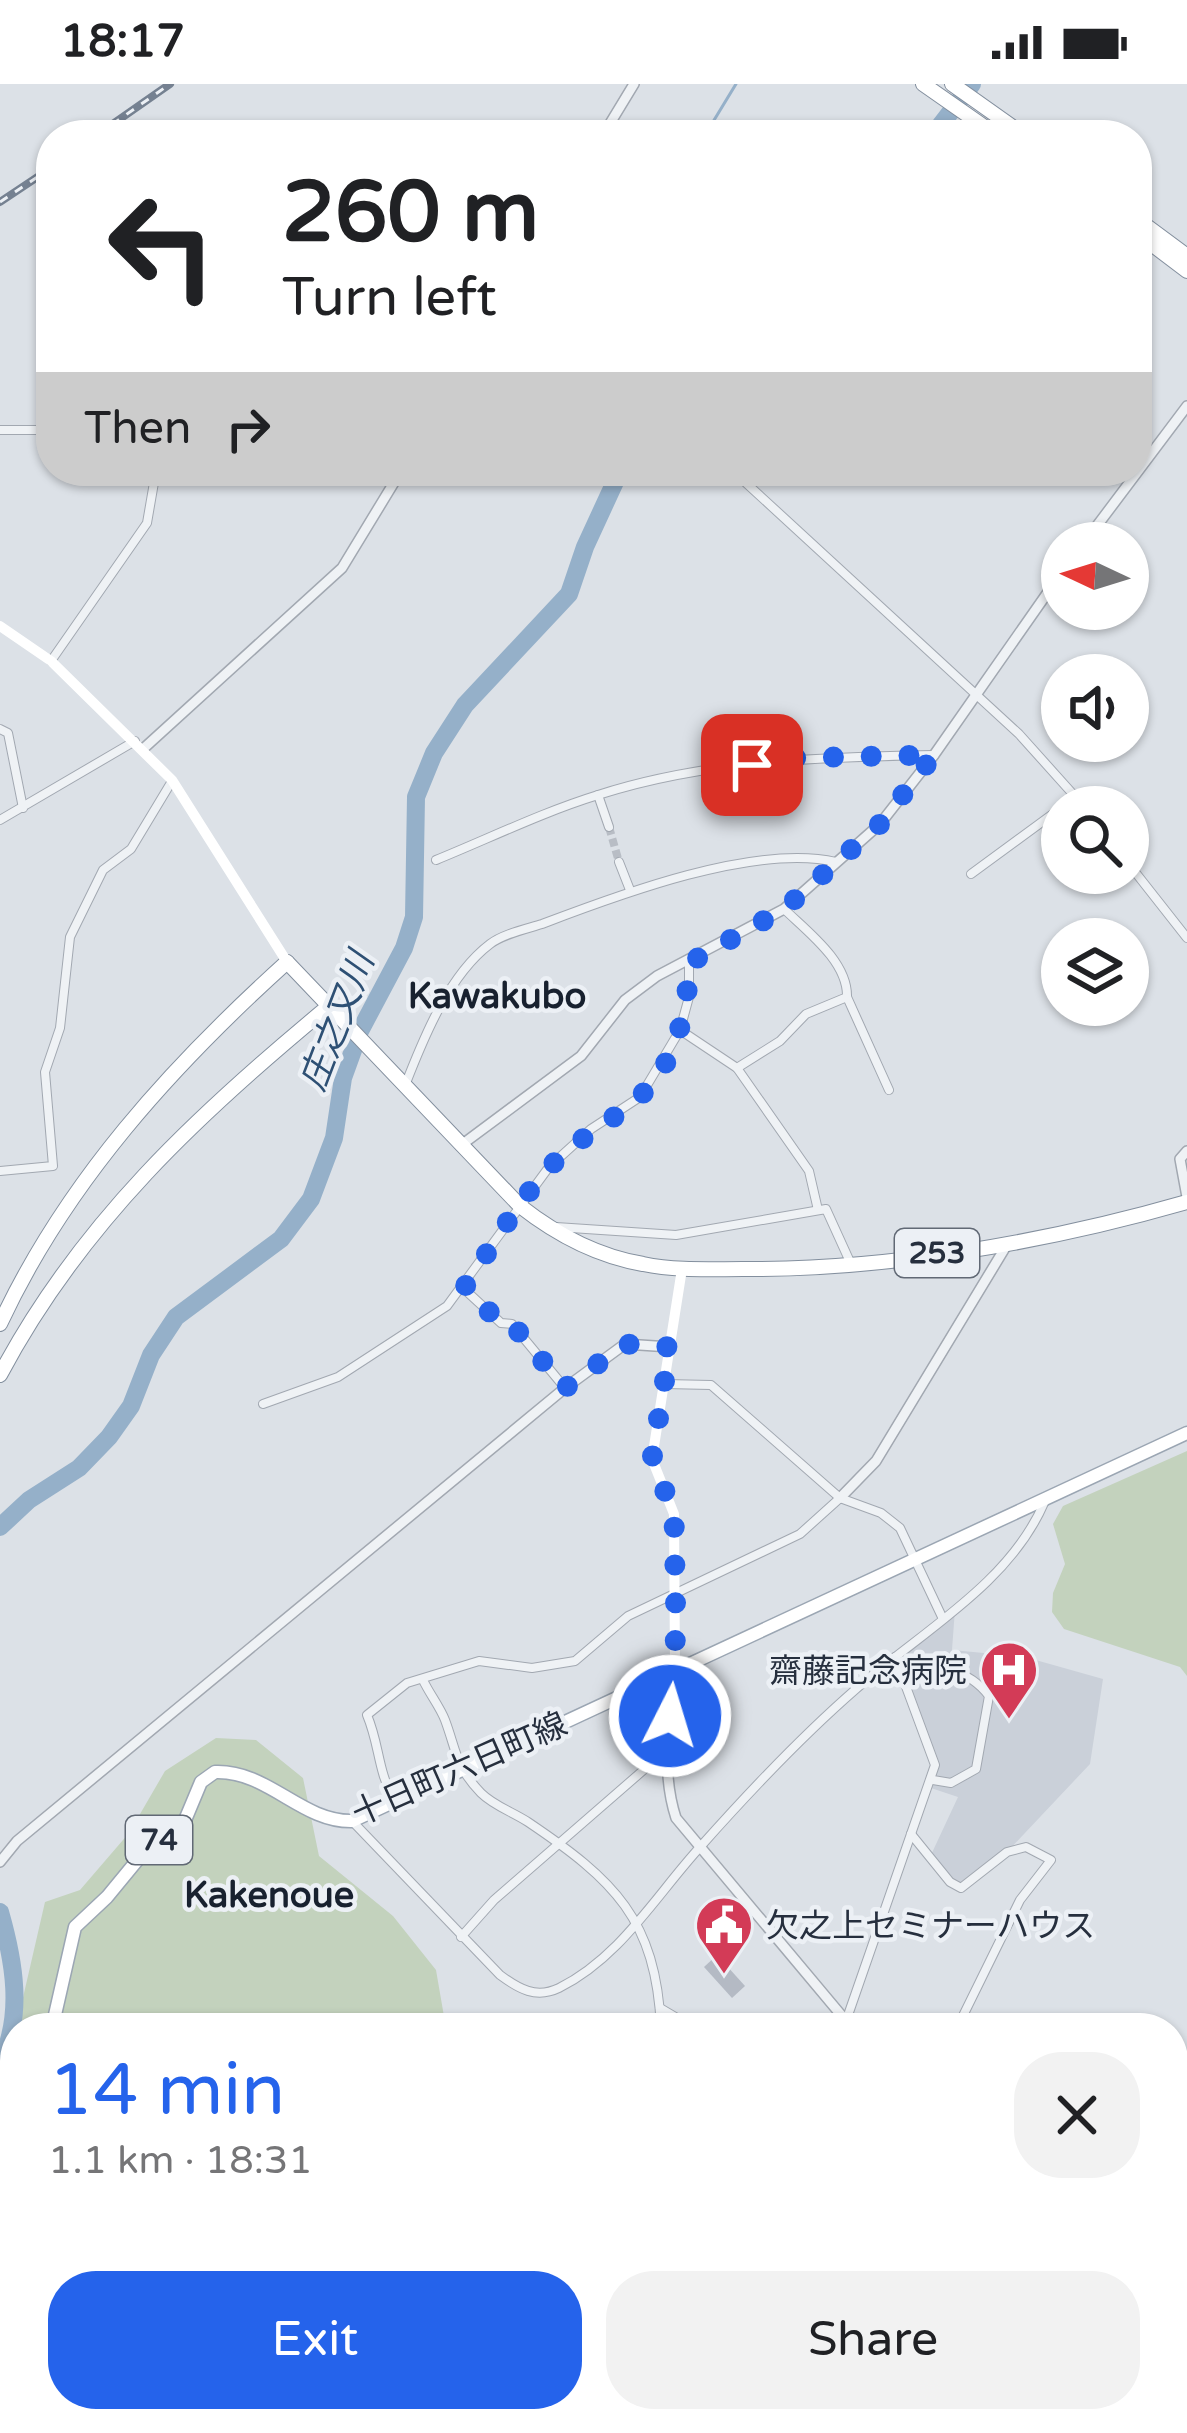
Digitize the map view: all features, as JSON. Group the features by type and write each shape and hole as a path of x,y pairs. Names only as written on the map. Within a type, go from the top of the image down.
{"highway":[{"path":"923,84 973,120"},
{"path":"952,84 1002,120"},
{"path":"1152,230 1187,256"},
{"path":"1152,244 1187,271"},
{"path":"0,1324 69,1201 110,1147 184,1058 287,962"},
{"name":"253","path":"287,962 520,1205 546,1227 587,1249 643,1264 682,1269 851,1265 1010,1240 1187,1200"},
{"path":"0,1375 61,1276 142,1173 219,1098 329,1006"}],"main road":[{"path":"0,626 51,661 172,780 287,962"},
{"path":"675,1670 674,1514 652,1459 682,1269"},
{"name":"十日町六日町線","path":"55,2013 75,1927 107,1898 149,1846 183,1826 201,1782 215,1772 256,1777 317,1813 352,1821 1044,1503 1187,1432"}],"street":[{"path":"612,120 634,84"},
{"path":"1152,453 1187,406"},
{"path":"0,430 36,430"},
{"path":"51,661 147,524 153,486"},
{"path":"0,820 140,745 342,568 392,486"},
{"path":"749,486 1045,758 1078,799 971,874"},
{"path":"1100,522 1127,486"},
{"path":"460,1147 580,1056 625,1000 657,976 784,909 880,824 1041,601"},
{"path":"0,729 8,733 23,808"},
{"path":"436,860 598,795 789,758 934,755"},
{"path":"0,1172 52,1166 45,1072 60,1028 70,937 103,870 131,850 172,780"},
{"path":"598,795 609,827"},
{"path":"404,1089 433,1013 491,943 630,890 721,869 812,856 837,863"},
{"path":"619,862 630,890"},
{"path":"1149,890 1187,938"},
{"path":"784,909 823,947 848,981 847,997 889,1090"},
{"path":"262,1404 338,1377 447,1306 520,1205 563,1155 640,1097 680,1030 688,998 689,963"},
{"path":"736,1068 780,1041 806,1014 847,997"},
{"path":"680,1030 736,1068 809,1172 818,1210"},
{"path":"1187,1151 1180,1159 1187,1200"},
{"path":"546,1227 676,1234 826,1209 851,1265"},
{"path":"394,1800 377,1769 377,1738 367,1715 407,1683 479,1661 532,1668 575,1661 628,1616 800,1534 876,1461 1010,1240"},
{"path":"464,1288 501,1323 512,1324 565,1388"},
{"path":"0,1862 17,1841 565,1388 625,1344 670,1347"},
{"path":"664,1384 711,1385 840,1498 881,1513 900,1528 943,1618"},
{"path":"352,1821 500,1976 520,1990 538,1994 569,1982 640,1925 699,1848 853,1691 980,1589 1034,1525 1044,1503"},
{"path":"854,2013 935,1765 896,1657"},
{"path":"906,1676 919,1668 963,1673 978,1681 989,1696 976,1768 951,1784 932,1780"},
{"path":"675,1670 666,1762 667,1791 676,1818 839,2013"},
{"path":"423,1680 445,1720 451,1751 485,1797 557,1844 625,1901 640,1925 660,2013"},
{"path":"461,1937 494,1900 647,1767 666,1762"},
{"path":"911,1834 950,1882 961,1888 1007,1852 1026,1847 1051,1860 1020,1900 964,2013"},
{"path":"660,2008 668,2013"}],"shaded area":[{"name":"齋藤記念病院","path":"955,1609 952,1650 1025,1657 1103,1679 1090,1764 1007,1852 961,1888 930,1857 958,1797 931,1788 935,1765 895,1657"}],"green space":[{"path":"1187,1451 1187,1676 1180,1667 1064,1629 1052,1612 1053,1593 1065,1564 1053,1524 1063,1506"},
{"path":"216,1738 256,1740 303,1778 319,1856 393,1916 436,1970 443,2013 19,2013 45,1902 80,1890 129,1833 165,1771"}],"building":[{"name":"欠之上セミナーハウス","path":"717,1955 745,1986 732,1998 704,1967"}],"waterway":[{"path":"714,120 736,84"},
{"name":"庄之又川","path":"944,120 972,84"},
{"name":"庄之又川","path":"0,1527 29,1500 79,1468 109,1437 131,1406 151,1355 176,1317 281,1239 311,1199 334,1138 343,1078 360,1031 404,948 414,917 416,797 434,753 465,705 569,594 613,486"},
{"name":"庄之又川","path":"0,1912 9,1950 13,2013"}],"tunnel":[{"path":"609,827 619,862"}],"railway":[{"path":"118,120 170,84"},
{"path":"0,202 36,178"}],"place":[{"name":"齋藤記念病院","path":"1009,1721"},
{"name":"欠之上セミナーハウス","path":"724,1976"}],"district":[{"name":"Kawakubo","path":"497,995"},
{"name":"Kakenoue","path":"269,1894"}],"route":[{"path":"670,1716 676,1630 674,1514 652,1459 670,1347 625,1344 565,1388 512,1324 501,1323 464,1288 549,1167 591,1130 640,1097 670,1054 688,998 689,963 784,909 880,824 934,755 789,758 752,765"}]}
